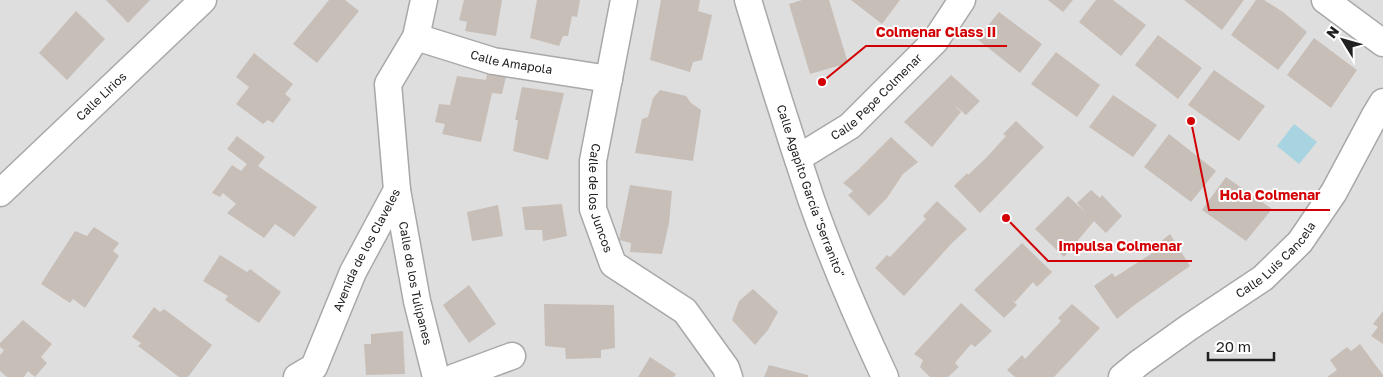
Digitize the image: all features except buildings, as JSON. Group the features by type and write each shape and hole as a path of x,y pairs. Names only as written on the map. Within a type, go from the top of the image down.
{"street":[{"name":"Calle Lirios","path":"0,193 203,0"},
{"name":"Avenida de los Claveles","path":"308,374 353,272 396,190 388,84 416,37 424,0"},
{"name":"Calle de los Juncos","path":"624,0 593,161 593,209 613,264 685,311 726,368 729,377"},
{"name":"Calle Agapito García \"Serranito\"","path":"748,0 780,105 812,199 848,296 885,377"},
{"name":"Calle Pepe Colmenar","path":"798,158 850,126 934,42 962,0"},
{"path":"1325,0 1383,43"},
{"name":"Calle Amapola","path":"416,37 493,60 609,79"},
{"name":"Calle Luis Cancela","path":"1122,377 1188,328 1263,278 1300,242 1334,192 1383,102"},
{"name":"Calle de los Tulipanes","path":"396,190 417,301 436,377"},
{"path":"456,377 512,356"}],"shaded area":[{"path":"0,0 1383,0 1383,377 0,377"}],"water":[{"path":"1294,124 1317,142 1299,164 1277,146"}],"place":[{"name":"Colmenar Class II","path":"822,82"},
{"name":"Hola Colmenar","path":"1191,121"},
{"name":"Impulsa Colmenar","path":"1006,218"}]}
